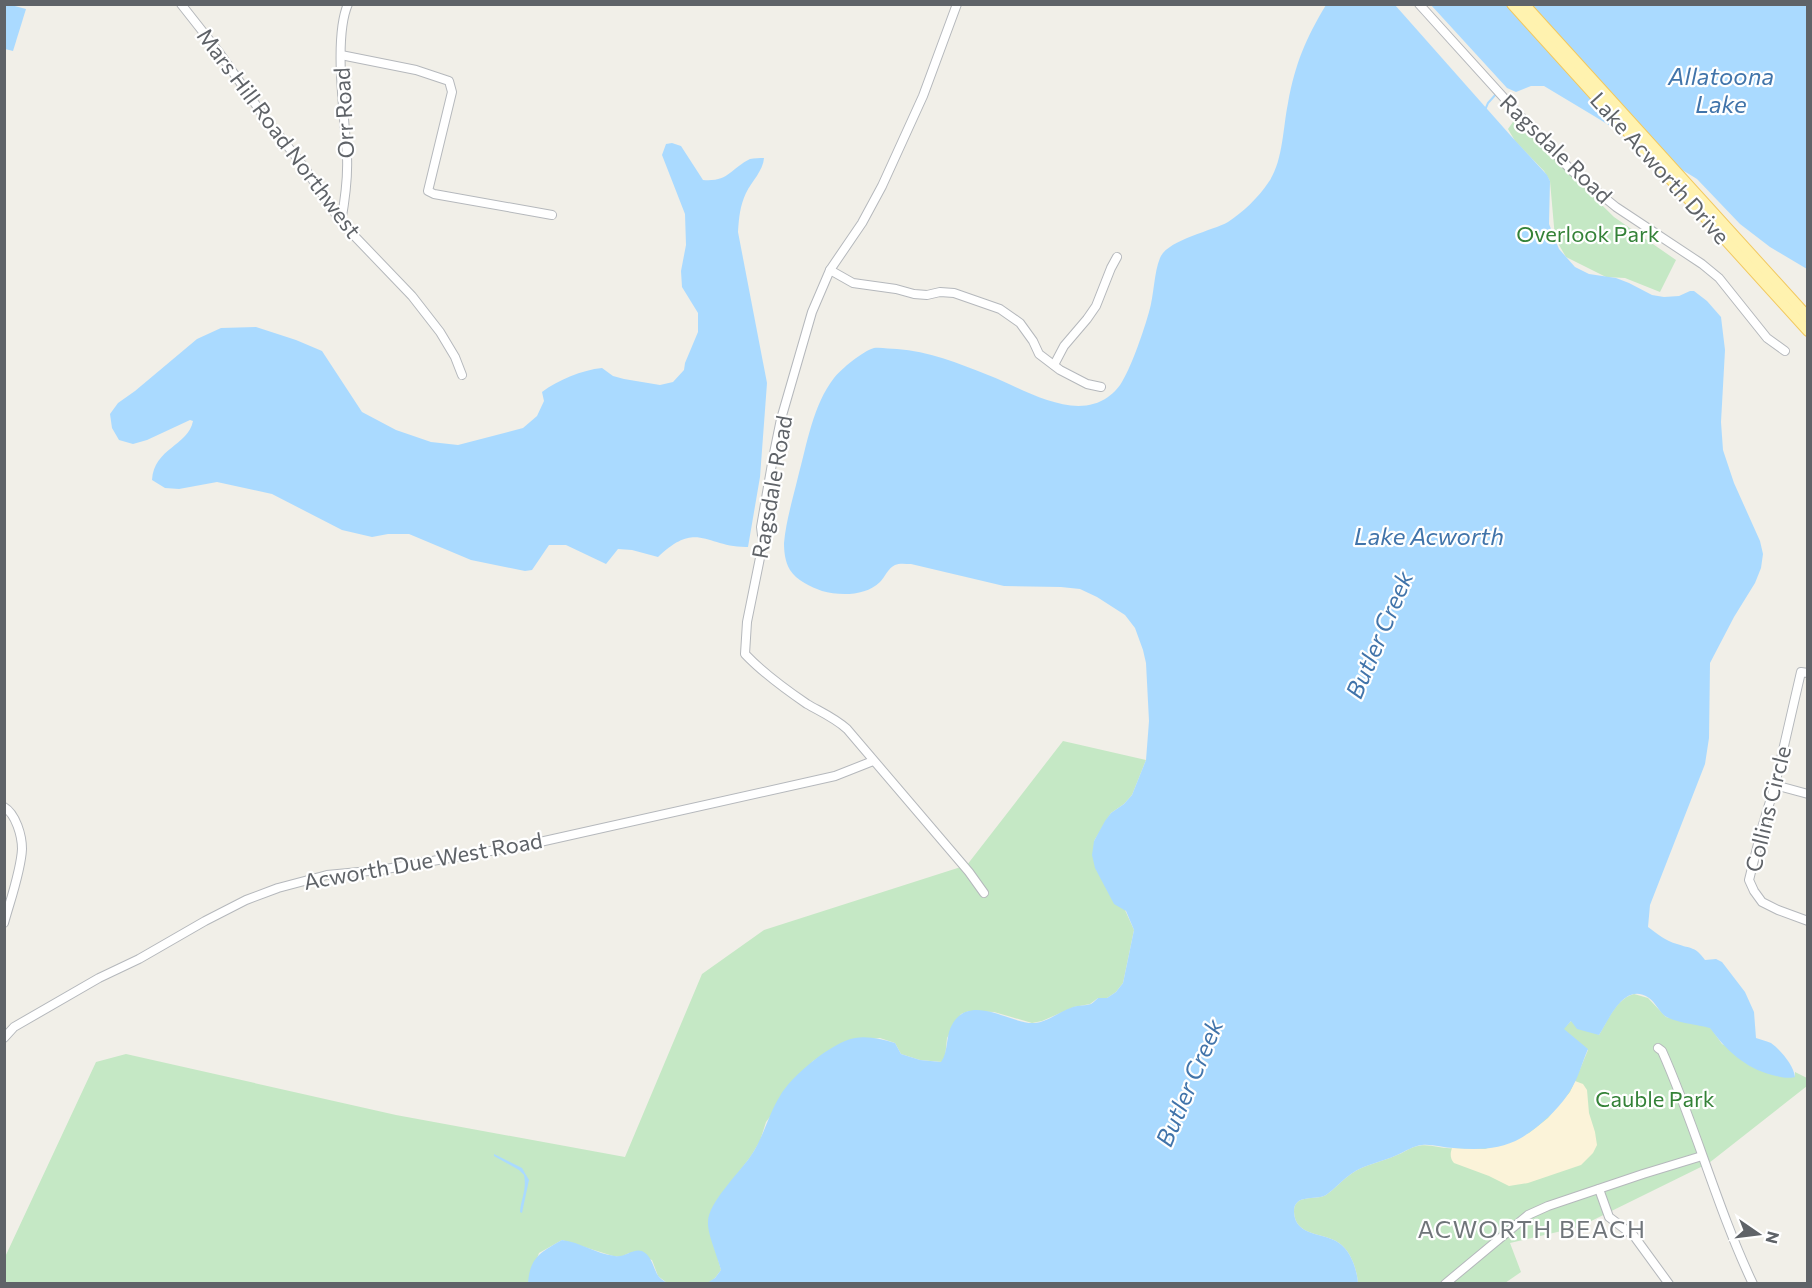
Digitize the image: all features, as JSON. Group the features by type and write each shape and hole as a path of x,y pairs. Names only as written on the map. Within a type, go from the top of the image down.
{"main road":[{"name":"Lake Acworth Drive","path":"1512,4 1757,269 1808,317"},
{"name":"Lake Acworth Drive","path":"1524,4 1757,269 1808,331"}],"street":[{"name":"Mars Hill Road Northwest","path":"181,4 304,167 342,222 412,296 450,348 462,375"},
{"name":"Orr Road","path":"342,222 347,178 341,55 343,21 348,4"},
{"name":"Ragsdale Road","path":"957,4 923,96 882,186 862,223 830,270 812,312 782,419 761,527 763,543 747,622 745,654 759,669 774,680 808,704 838,721 969,872 984,893"},
{"name":"Ragsdale Road","path":"1419,4 1572,171 1616,207 1702,264 1719,278 1767,338 1785,351"},
{"path":"341,55 416,70 449,81 452,92 428,191 434,194 552,215"},
{"path":"1054,365 1064,346 1096,306 1117,257"},
{"path":"830,270 853,283 914,294 954,293 1000,309 1020,323 1039,354 1087,384 1101,387"},
{"name":"Collins Circle","path":"1808,673 1801,672 1775,785 1749,880 1762,902 1808,921"},
{"name":"Acworth Due West Road","path":"4,1038 14,1027 99,978 139,959 246,900 278,888 327,875 380,870 531,844 835,776 873,761"},
{"path":"1775,785 1808,794"},
{"path":"4,807 8,809 18,827 22,849 4,923"},
{"path":"1658,1048 1662,1050 1675,1080 1702,1156 1753,1284"},
{"path":"1445,1284 1528,1215 1548,1206 1702,1156"},
{"path":"1599,1189 1609,1217 1634,1236 1669,1284"}],"green space":[{"name":"Overlook Park","path":"1515,119 1614,217 1676,260 1660,292 1625,278 1606,277 1566,257 1555,238 1550,181 1544,171 1515,141 1508,129"},
{"path":"1063,741 1146,760 1132,795 1111,813 1094,841 1134,930 1123,983 1107,998 1098,998 1090,1004 1074,1007 1032,1023 994,1012 969,1011 961,1014 947,1038 945,1058 942,1062 920,1060 901,1054 895,1043 880,1038 842,1043 813,1061 766,1122 760,1141 751,1156 714,1205 718,1259 721,1270 707,1284 667,1283 658,1276 652,1260 629,1253 621,1257 613,1256 562,1240 539,1253 528,1283 5,1284 5,1257 96,1062 126,1054 396,1115 625,1157 702,974 764,930 967,865"},
{"name":"Cauble Park","path":"1634,994 1648,998 1666,1017 1710,1027 1722,1044 1795,1077 1795,1072 1807,1078 1807,1086 1709,1163 1579,1227 1510,1243 1521,1272 1505,1283 1358,1283 1353,1261 1343,1246 1299,1226 1294,1212 1297,1202 1326,1195 1348,1176 1362,1168 1414,1147 1425,1145 1454,1148 1549,1116 1567,1094 1588,1050 1563,1029 1572,1020 1599,1035 1617,1005"}],"sand":[{"path":"1575,1081 1583,1084 1587,1090 1589,1113 1597,1145 1593,1153 1581,1165 1528,1183 1509,1186 1454,1163 1451,1156 1452,1148 1485,1149 1529,1133 1548,1118 1570,1092"}],"water":[{"path":"4,5 26,9 13,51 5,49"},
{"name":"Lake Acworth","path":"1326,5 1395,5 1547,175 1550,181 1549,224 1559,249 1575,267 1589,274 1616,278 1652,295 1679,296 1694,291 1707,301 1721,317 1725,350 1721,422 1723,450 1734,483 1760,541 1763,554 1755,583 1710,663 1709,738 1705,764 1650,905 1648,927 1669,941 1695,950 1705,960 1716,959 1722,962 1745,992 1754,1012 1756,1038 1771,1043 1779,1050 1790,1063 1795,1077 1787,1078 1753,1068 1730,1051 1710,1028 1669,1018 1649,998 1640,994 1632,994 1618,1005 1599,1035 1577,1029 1571,1021 1564,1029 1588,1049 1580,1071 1561,1104 1528,1134 1505,1145 1480,1149 1416,1146 1356,1171 1326,1195 1297,1202 1294,1212 1299,1226 1343,1246 1353,1261 1358,1283 707,1283 721,1270 708,1227 709,1214 725,1188 755,1150 785,1088 802,1070 835,1046 855,1038 865,1037 895,1043 901,1054 920,1060 941,1062 953,1023 961,1014 981,1010 1035,1023 1045,1021 1073,1007 1091,1004 1098,998 1107,998 1123,983 1134,930 1126,911 1114,904 1095,868 1092,855 1094,841 1105,821 1132,795 1146,760 1149,721 1146,663 1135,628 1125,615 1080,589 1004,586 911,564 895,565 874,587 852,594 822,591 800,580 788,567 784,543 786,526 808,438 821,400 834,378 842,370 864,353 876,348 909,350 943,358 1032,394 1064,404 1079,406 1094,404 1110,395 1122,382 1138,347 1151,306 1158,264 1164,252 1180,241 1228,222 1255,199 1273,175 1280,155 1294,76 1307,40"},
{"name":"Allatoona Lake","path":"1431,5 1807,5 1807,269 1770,247 1740,224 1697,179 1594,116 1544,86 1531,86 1516,92 1507,88"},
{"path":"666,144 681,146 703,180 724,177 750,159 764,158 744,198 738,232 767,383 760,477 748,547 693,537 672,546 658,557 618,549 606,564 566,545 549,545 532,570 525,571 471,560 409,534 372,537 342,530 272,494 217,482 179,489 165,488 152,480 154,469 165,454 185,436 193,421 190,420 133,444 119,440 112,428 110,414 118,403 197,339 221,328 256,327 322,351 362,412 396,430 431,442 458,445 523,428 537,416 544,401 542,392 586,371 602,368 613,376 624,379 660,385 673,382 684,370 698,332 698,313 682,287 681,271 686,245 685,214 662,155"},
{"path":"494,1154 522,1168 529,1180 522,1213 520,1212 524,1175"},
{"path":"562,1240 615,1256 642,1251 650,1258 661,1279 667,1283 528,1283 534,1261 548,1248"}],"waterway":[{"name":"Butler Creek","path":"1485,110 1497,93"}],"district":[{"name":"ACWORTH BEACH","path":"1532,1230"}]}
